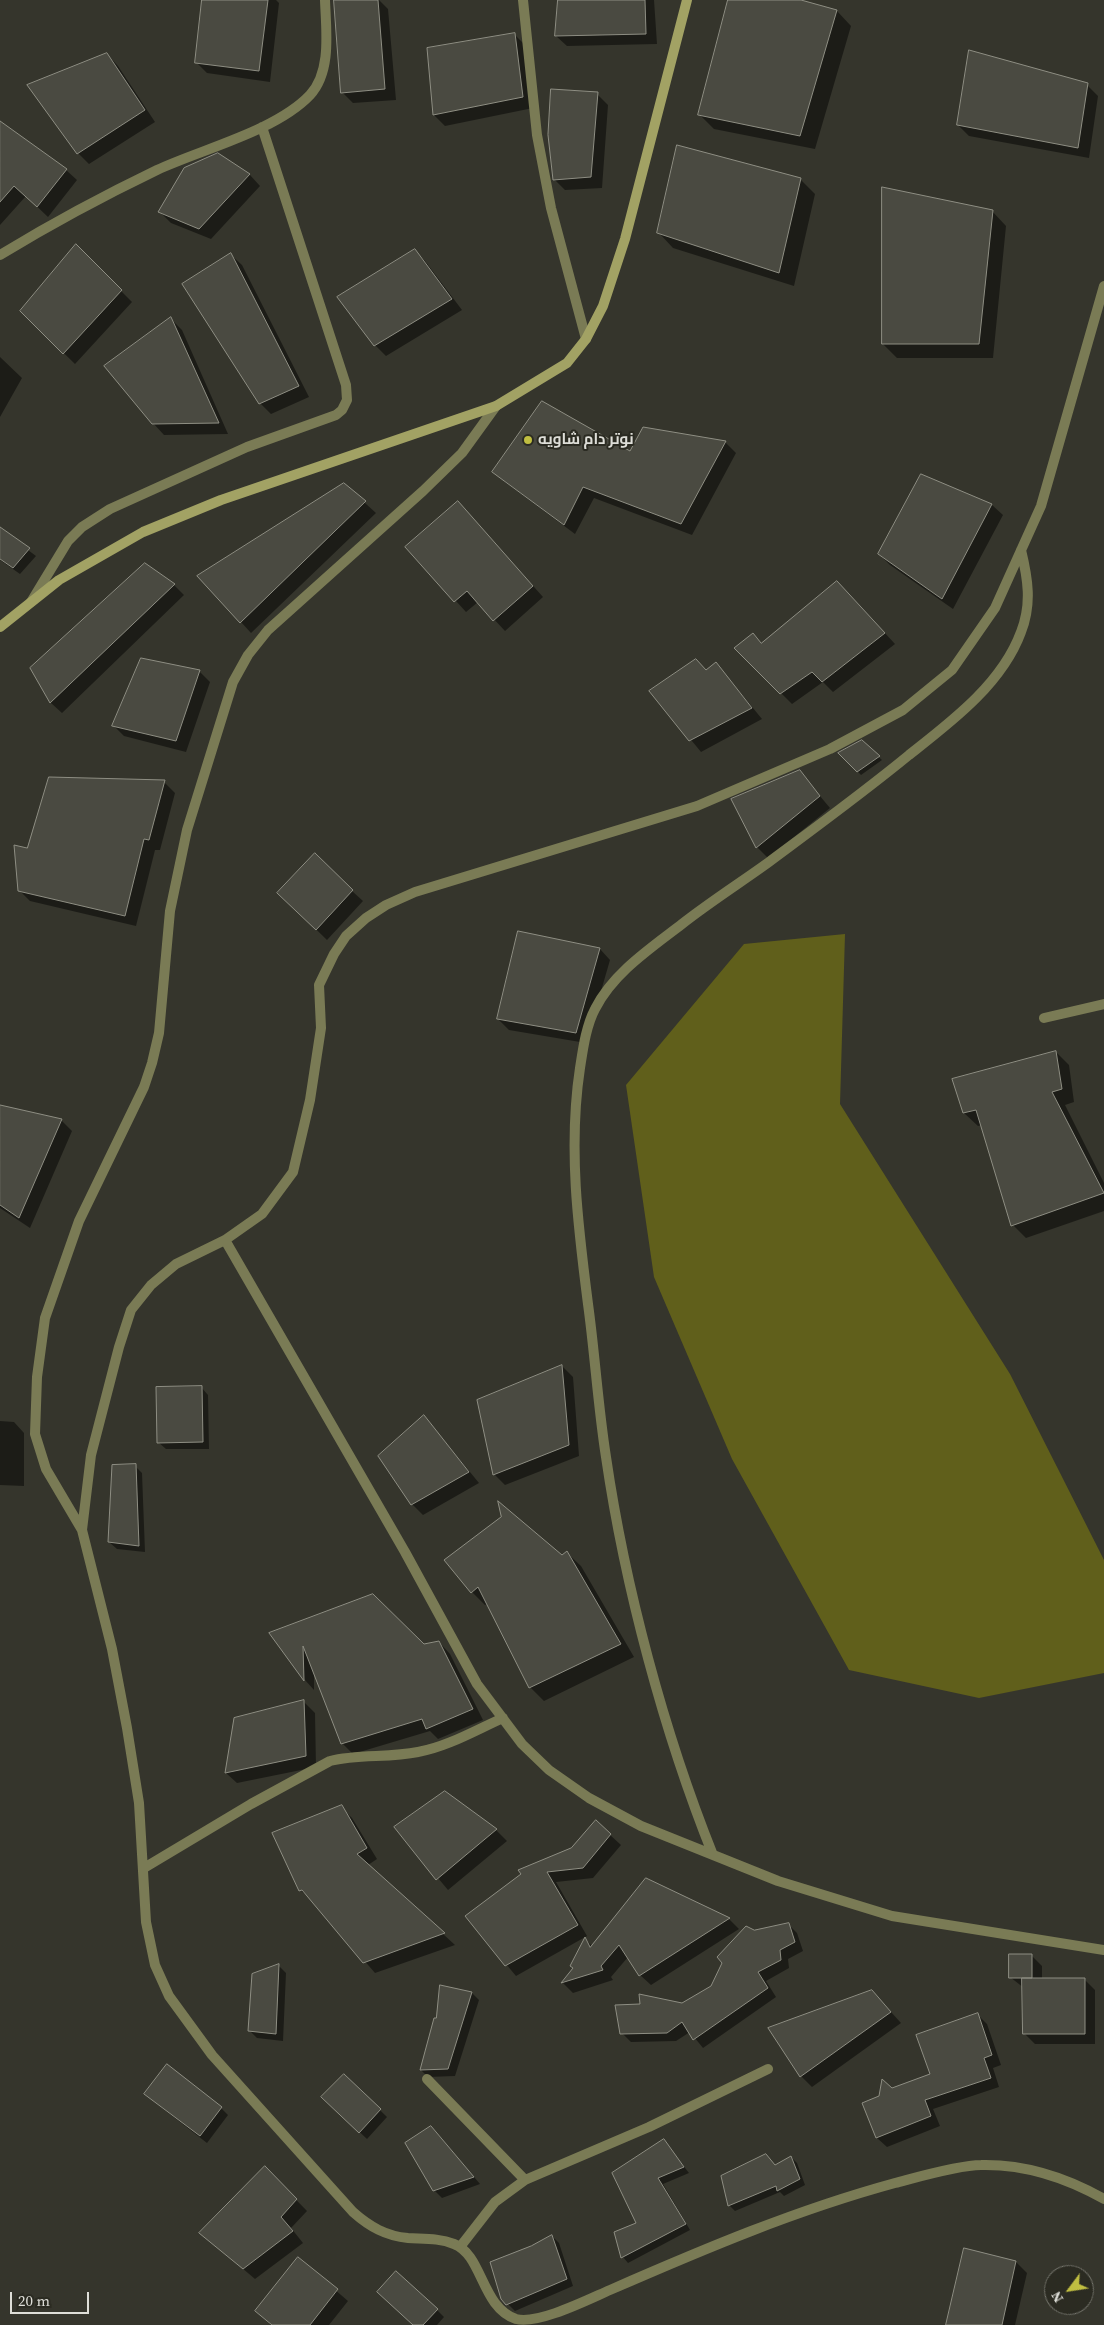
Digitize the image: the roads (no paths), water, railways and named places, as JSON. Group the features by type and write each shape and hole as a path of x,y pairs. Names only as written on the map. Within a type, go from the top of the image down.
{"street":[{"path":"0,255 58,220 158,170 262,127 287,114 310,94 322,76 327,40 325,0"},
{"path":"524,0 537,135 551,208 586,339"},
{"path":"0,627 59,580 143,532 221,500 496,406 567,363 586,339 602,306 625,239 687,0"},
{"path":"31,602 68,541 82,527 103,514 247,447 323,420 342,410 347,400 346,385 262,127"},
{"path":"82,1530 91,1455 119,1347 132,1310 151,1286 176,1264 224,1240 262,1214 293,1172 310,1100 320,1028 319,985 334,954 346,936 366,918 386,905 444,882 575,845 698,806 830,748 903,710 952,670 995,608 1042,506 1104,286"},
{"path":"496,406 462,452 423,492 268,630 248,655 233,682 185,839 170,911 159,1033 152,1063 144,1087 79,1221 46,1318 37,1377 36,1434 46,1469 82,1530 112,1649 127,1728 138,1803 144,1868 146,1922 155,1965 169,1996 212,2055 353,2212 368,2226 385,2234 430,2238 460,2247 470,2258 496,2305 517,2320 537,2319 574,2306 734,2236 830,2201 910,2179 979,2164 1023,2167 1085,2188 1104,2199"},
{"path":"713,1855 694,1807 641,1627 606,1457 579,1230 573,1152 577,1088 583,1046 594,1010 617,978 650,948 885,775 940,731 988,686 1008,659 1021,632 1029,603 1028,579 1021,550"},
{"path":"1044,1018 1104,1004"},
{"path":"224,1240 405,1552 477,1684 522,1744 549,1770 589,1798 641,1826 778,1881 892,1916 1104,1950"},
{"path":"144,1868 251,1804 330,1761 343,1758 419,1752 441,1745 503,1718"},
{"path":"460,2247 495,2202 524,2180 648,2127 768,2069"},
{"path":"427,2079 524,2180"}],"place":[{"name":"نوتر دام شاويه","path":"528,440"}]}
